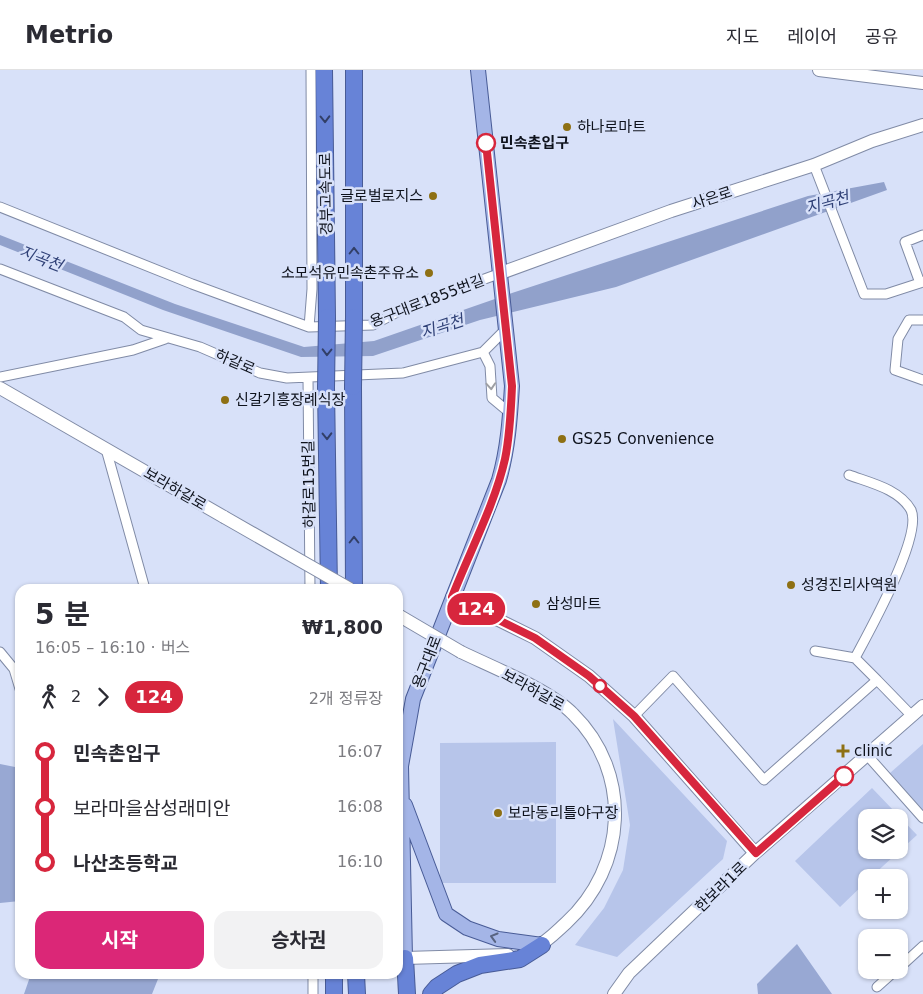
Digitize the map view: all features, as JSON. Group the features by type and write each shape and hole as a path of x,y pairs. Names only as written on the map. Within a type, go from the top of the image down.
{"highway":[{"name":"경부고속도로","path":"324,70 329,584"},
{"name":"경부고속도로","path":"352,584 354,70"},
{"path":"431,994 437,986 456,974 480,965 520,959 542,944"},
{"name":"용구대로","path":"405,958 407,994"},
{"path":"334,979 334,994"},
{"path":"356,979 357,994"}],"main road":[{"path":"819,70 923,84"},
{"path":"481,74 501,279"},
{"name":"사은로","path":"501,279 671,211 816,170 872,141 923,125"},
{"name":"용구대로","path":"403,755 413,699 499,480 505,459 512,386 501,279"},
{"name":"보라하갈로","path":"0,388 343,584"},
{"path":"452,597 549,647 589,676 634,716 756,853"},
{"name":"보라하갈로","path":"403,619 461,652 554,699 572,712 599,746 608,765 614,812 614,835 609,861 592,892 577,913 542,944 521,954 405,958"},
{"name":"한보라1로","path":"614,994 629,973 756,853 923,706"},
{"path":"403,799 446,914 467,928 498,939 542,944"},
{"name":"용구대로","path":"403,876 405,958"}],"street":[{"path":"0,207 192,284 309,327 312,289 312,70"},
{"path":"816,170 864,294 886,294 922,282 905,242 923,235"},
{"name":"하갈로","path":"0,269 124,317 141,330 200,347 260,373 287,378 403,373 483,352"},
{"name":"용구대로1855번길","path":"309,327 373,325 405,308 501,279"},
{"path":"923,320 909,320 898,338 896,370 923,380"},
{"path":"506,335 483,352 490,366 492,398 510,413"},
{"path":"0,377 132,350 165,338"},
{"name":"하갈로15번길","path":"308,378 310,584"},
{"path":"106,449 144,584"},
{"path":"849,475 876,485 904,499 913,512 914,525 907,553 891,590 855,658"},
{"path":"815,651 855,658 912,716"},
{"path":"0,652 15,672"},
{"path":"634,716 673,676 764,780 877,680"},
{"path":"867,755 923,818"},
{"path":"908,959 923,946"},
{"path":"313,979 313,994"},
{"path":"877,987 886,979"}],"shaded area":[{"path":"613,719 727,841 723,859 617,957 575,945 604,908 623,870 630,825"},
{"name":"보라동리틀야구장","path":"556,742 556,883 440,883 440,743"},
{"path":"923,744 923,812 890,773"},
{"path":"0,764 15,767 15,902 0,903"},
{"path":"872,788 892,809 858,809 858,859 891,859 880,869 858,869 858,890 840,907 795,861"},
{"path":"908,826 917,835 908,843"},
{"path":"797,944 832,994 758,994 757,984"},
{"path":"29,979 158,979 152,994 24,994"}],"water":[{"name":"지곡천","path":"884,182 887,190 616,287 480,320 373,356 301,357 163,310 0,245 0,235 175,304 304,347 374,341 512,293 808,196"}],"bus line":[{"name":"124","path":"486,143 509,350 512,386 510,426 505,459 499,480 452,597 535,638 589,676 634,716 756,853 844,776"}],"place":[{"name":"하나로마트","path":"567,127"},
{"name":"민속촌입구","path":"486,143"},
{"name":"글로벌로지스","path":"433,196"},
{"name":"소모석유민속촌주유소","path":"429,273"},
{"name":"신갈기흥장례식장","path":"225,400"},
{"name":"GS25 Convenience","path":"562,439"},
{"name":"성경진리사역원","path":"791,585"},
{"name":"삼성마트","path":"536,604"},
{"name":"clinic","path":"843,751"},
{"name":"보라동리틀야구장","path":"498,813"}]}
